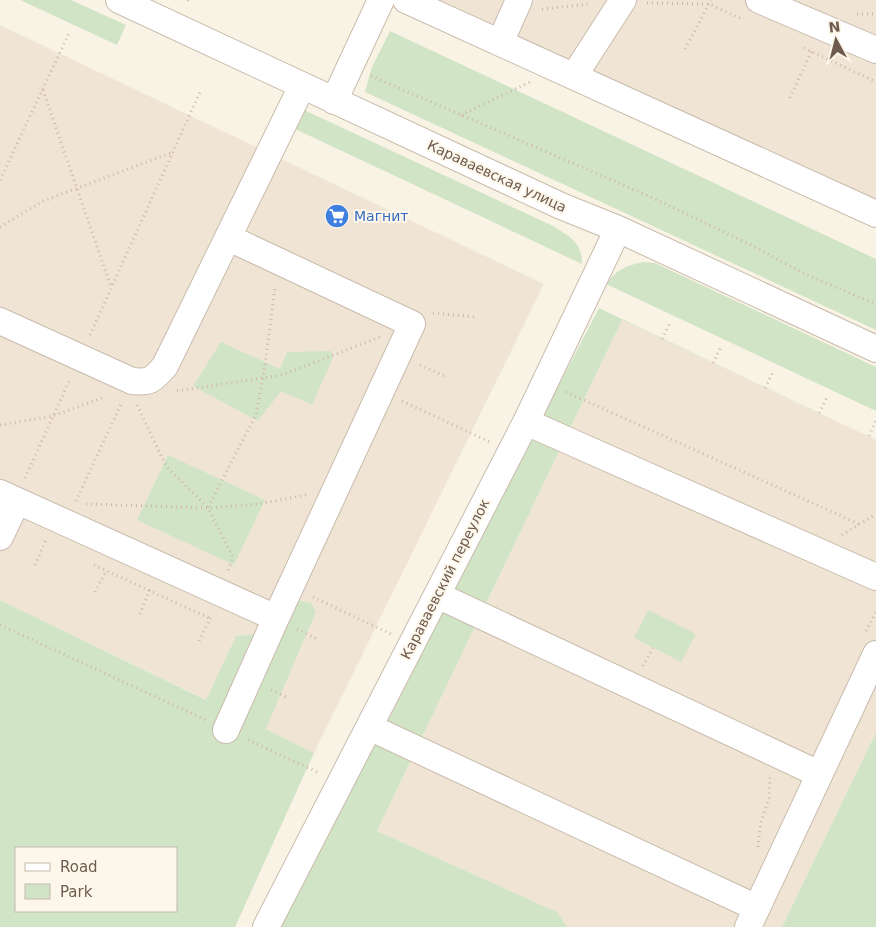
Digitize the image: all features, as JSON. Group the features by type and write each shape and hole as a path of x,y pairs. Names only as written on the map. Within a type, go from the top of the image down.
{"street":[{"name":"Караваевская улица","path":"119,0 561,206 618,229 876,349"},
{"path":"334,100 381,0"},
{"path":"406,0 876,214"},
{"path":"500,43 519,0"},
{"path":"566,73 622,1"},
{"path":"751,10 822,27 876,50"},
{"path":"0,322 79,358 130,385 145,382 156,376 165,366 302,86"},
{"name":"Караваевский переулок","path":"266,927 526,422 618,229"},
{"path":"226,730 412,324 229,238"},
{"path":"526,422 876,577"},
{"path":"0,537 9,497 276,618"},
{"path":"437,595 819,774"},
{"path":"369,727 752,918 876,654"}],"path":[{"path":"622,1 710,2 751,10"},
{"path":"686,49 710,2"},
{"path":"790,98 822,27"},
{"path":"0,180 70,31"},
{"path":"802,48 876,82"},
{"path":"460,116 566,73"},
{"path":"365,74 653,198 749,244 807,275 876,304"},
{"path":"42,90 111,287"},
{"path":"9,497 18,494 200,92"},
{"path":"0,227 43,201 172,153"},
{"path":"208,508 256,416 263,378 278,261"},
{"path":"168,392 282,375 412,324 429,312 475,317"},
{"path":"662,339 670,323"},
{"path":"713,363 721,347"},
{"path":"398,356 447,377"},
{"path":"765,388 773,372"},
{"path":"0,426 53,416 130,385"},
{"path":"130,385 166,466 208,508 233,557 221,594"},
{"path":"130,385 75,503 208,508 258,504 336,489"},
{"path":"560,389 859,524"},
{"path":"381,392 510,452"},
{"path":"819,413 827,397"},
{"path":"869,436 876,422"},
{"path":"817,551 876,514"},
{"path":"88,562 209,618"},
{"path":"291,586 412,644"},
{"path":"0,624 340,783"},
{"path":"758,850 761,822 769,798 770,773 768,750"}],"shaded area":[{"path":"422,0 876,0 876,206"},
{"path":"0,25 544,284 314,753 266,729 316,612 277,632 236,636 207,700 0,600"},
{"path":"622,320 876,440 876,732 782,927 567,927 557,912 377,831"}],"green space":[{"path":"20,0 71,0 126,25 117,45"},
{"path":"390,31 876,259 876,330 365,92 371,69"},
{"path":"302,109 553,226 574,241 580,250 582,264 293,128"},
{"path":"643,262 655,263 876,367 876,411 606,284 622,269"},
{"path":"599,308 876,440 622,320 377,831 557,912 567,927 281,927 283,913"},
{"path":"221,342 280,369 287,352 331,351 333,358 312,405 281,391 258,421 193,386"},
{"path":"168,455 265,500 234,565 137,520"},
{"path":"0,600 206,700 236,636 276,632 296,600 311,603 316,612 266,729 314,753 235,927 0,927"},
{"path":"648,610 696,634 681,662 634,638"},
{"path":"876,732 876,927 782,927"}],"place":[{"name":"Магнит","path":"337,216"}]}
